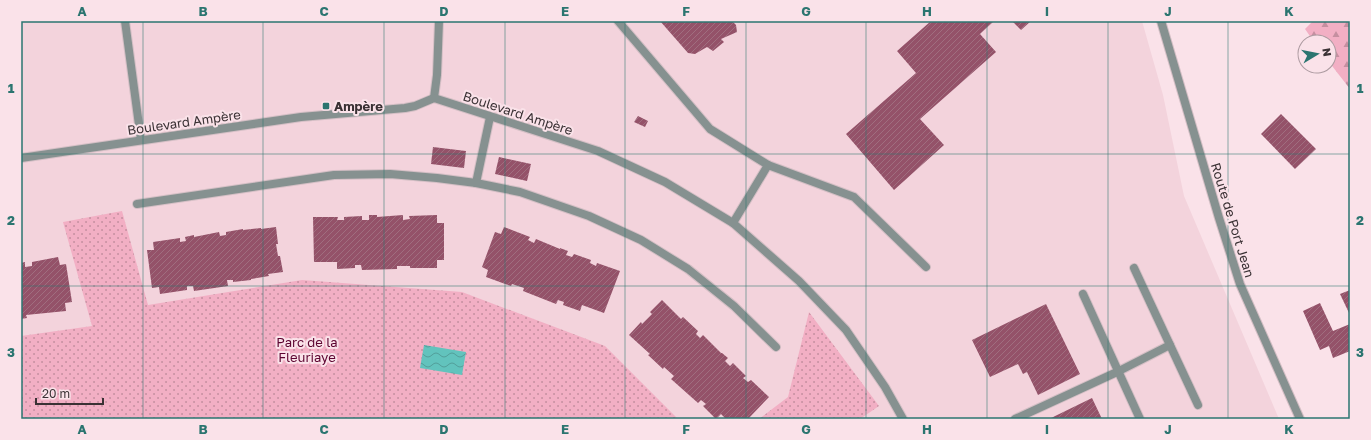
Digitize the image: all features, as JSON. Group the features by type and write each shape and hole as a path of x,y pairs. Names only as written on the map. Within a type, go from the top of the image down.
{"street":[{"path":"125,21 141,140"},
{"path":"434,98 437,76 439,21"},
{"path":"618,21 710,129 768,165 854,197 926,267"},
{"name":"Route de Port Jean","path":"1161,21 1240,284 1300,419"},
{"name":"Boulevard Ampère","path":"21,158 300,117 405,108 415,106 434,98 598,151 665,182 733,223 799,280 846,330 885,387 903,419"},
{"path":"476,183 490,117"},
{"path":"733,223 768,165"},
{"path":"138,204 334,175 390,174 436,178 476,183 520,192 589,216 641,240 688,269 734,306 776,347"},
{"path":"1134,268 1198,406"},
{"path":"1083,294 1117,372 1140,419"},
{"path":"1015,419 1117,372 1170,345"}],"shaded area":[{"path":"21,21 1142,21 1163,95 1184,196 1279,419 21,419"}],"green space":[{"path":"1313,21 1350,21 1350,89 1337,72 1337,34 1308,34 1305,29"},
{"name":"Parc de la Fleuriaye","path":"122,211 148,305 302,280 462,292 605,346 678,419 21,419 21,336 92,326 63,222"},
{"path":"809,312 879,406 860,419 759,419 788,397"}],"water":[{"path":"424,345 466,352 462,375 420,368"}],"building":[{"path":"660,21 732,21 736,25 737,32 721,39 724,42 713,51 707,47 695,54 688,53"},
{"path":"931,21 994,21 980,34 996,52 920,119 944,145 894,190 846,134 916,73 897,51"},
{"path":"1012,21 1031,21 1021,30"},
{"path":"1281,114 1316,149 1295,169 1261,134"},
{"path":"638,116 648,121 645,127 634,122"},
{"path":"433,147 466,151 464,168 431,164"},
{"path":"499,157 531,164 527,181 495,174"},
{"path":"369,215 377,215 377,217 403,215 403,220 410,219 409,216 437,215 437,223 444,223 444,260 437,260 437,268 410,268 410,266 397,266 397,269 362,270 361,265 355,265 355,268 337,269 337,262 314,262 313,217 338,217 337,220 344,220 344,217 362,216 362,220 369,220"},
{"path":"276,227 278,244 276,244 283,272 268,274 269,276 251,280 233,282 233,280 227,280 228,286 194,291 193,286 187,286 187,290 160,294 159,287 152,288 147,250 154,250 153,242 180,238 180,242 186,241 185,237 194,235 194,237 219,232 220,236 226,235 226,232 243,229"},
{"path":"504,227 530,237 528,240 534,243 536,239 568,251 566,255 572,257 574,254 591,260 590,263 596,266 597,263 620,271 604,313 582,305 580,311 563,305 564,302 558,300 556,304 523,291 524,288 512,284 511,286 486,277 488,270 482,267 495,232 501,234"},
{"path":"58,257 60,265 66,264 72,302 65,303 66,311 26,315 27,318 21,319 21,263 25,262 25,267 32,266 32,262"},
{"path":"1350,290 1350,315 1340,294"},
{"path":"662,300 681,319 683,317 698,331 696,334 700,338 703,335 728,358 725,361 730,366 733,363 746,376 743,378 748,382 751,380 769,397 748,419 726,419 721,414 716,419 703,406 706,404 701,400 698,403 671,379 674,376 664,367 663,369 648,355 650,354 629,335 641,322 642,324 652,314 650,312"},
{"path":"1320,303 1333,331 1350,324 1350,351 1333,358 1329,346 1320,350 1303,311"},
{"path":"1046,304 1080,374 1038,395 1027,372 1023,374 1018,364 990,377 972,340"},
{"path":"1092,398 1102,419 1049,419"}],"place":[{"name":"Ampère","path":"326,106"}]}
